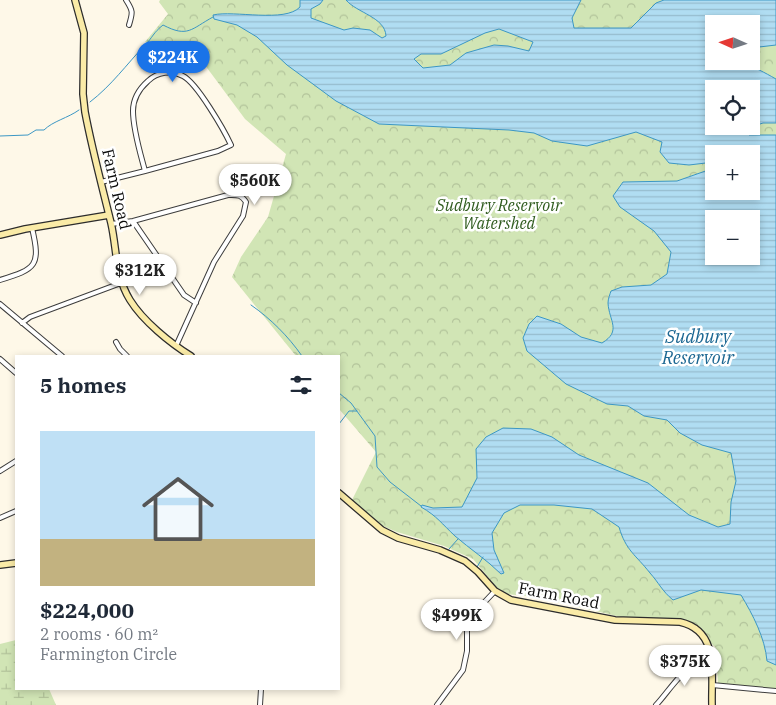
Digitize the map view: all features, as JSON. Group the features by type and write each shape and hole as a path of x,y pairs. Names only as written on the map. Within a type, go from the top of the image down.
{"street":[{"name":"Farm Road","path":"75,0 84,33 83,94 85,112 111,224 121,283 135,307 176,346 190,355"},
{"path":"126,0 132,9 129,25"},
{"path":"102,182 146,171 218,151 231,145 192,83 183,76 166,72 157,74 139,90 134,100 134,121 146,171"},
{"path":"111,224 133,221 228,195 237,194 242,196 246,202 243,216 218,256 176,346"},
{"path":"0,235 109,215"},
{"path":"133,221 184,295 196,304"},
{"path":"0,280 29,269 34,262 37,255 32,228"},
{"path":"22,323 30,318 121,283"},
{"path":"0,304 61,355"},
{"path":"116,342 126,355"},
{"path":"0,359 15,371"},
{"path":"0,471 15,461"},
{"name":"Farm Road","path":"340,494 375,525 390,534 406,541 443,551 464,561 503,597 520,602 606,618 674,622 687,624 696,629 707,642 712,663 712,705"},
{"path":"0,518 15,511"},
{"path":"0,565 15,563"},
{"path":"437,705 463,670 467,650 467,628 476,611 495,591"},
{"path":"656,705 686,670 692,666 712,663"},
{"path":"712,686 776,691"},
{"path":"260,705 262,690"}],"green space":[{"name":"Sudbury Reservoir Watershed","path":"160,0 776,0 776,689 718,684 716,648 693,625 625,618 537,597 506,594 498,589 473,559 444,546 383,526 352,500 376,452 340,410 340,355 295,355 232,277 241,257 268,217 286,154 245,119 193,49 145,42 168,14 159,2"},
{"path":"15,640 15,690 49,690 56,705 0,705 0,644"}],"water":[{"name":"Sudbury Reservoir","path":"300,0 323,0 311,9 311,18 344,30 353,28 370,30 382,38 386,36 381,24 346,0 581,0 572,18 574,28 631,28 656,3 664,0 776,0 776,45 760,47 760,15 705,15 705,70 760,70 776,79 776,123 760,124 760,80 705,80 705,135 776,135 776,665 767,661 758,627 741,595 701,590 673,600 628,547 619,527 592,509 554,505 520,505 504,513 492,533 494,550 504,573 501,574 427,510 421,507 422,505 433,508 462,507 477,478 476,449 486,437 503,428 531,429 552,437 579,455 648,483 689,515 718,527 730,524 731,502 736,481 731,453 702,445 680,433 667,420 644,416 628,406 607,404 566,384 527,351 523,338 529,324 537,316 561,324 581,337 602,343 608,339 613,330 608,303 611,291 622,287 651,285 667,274 671,252 654,231 620,207 613,196 623,182 677,181 705,171 705,200 760,200 760,145 705,145 705,163 689,165 669,163 660,152 662,142 636,132 587,146 552,141 534,133 509,130 379,124 336,101 287,65 257,37 237,25 214,19 213,15 271,15 293,12 300,7","holes":["499,29 533,42 529,51 494,45 466,53 450,65 423,68 414,59 421,54 441,54 485,33"]}],"waterway":[{"path":"90,102 112,82 163,25 171,29 184,31 194,28 213,17"},
{"path":"0,136 28,135 36,130 44,130 79,110"},
{"path":"251,305 279,328 301,355"},
{"path":"340,394 351,403 375,436 377,467 390,482 421,506"},
{"path":"340,423 349,411 357,411"},
{"path":"449,549 458,539"},
{"path":"477,567 483,557"}]}
